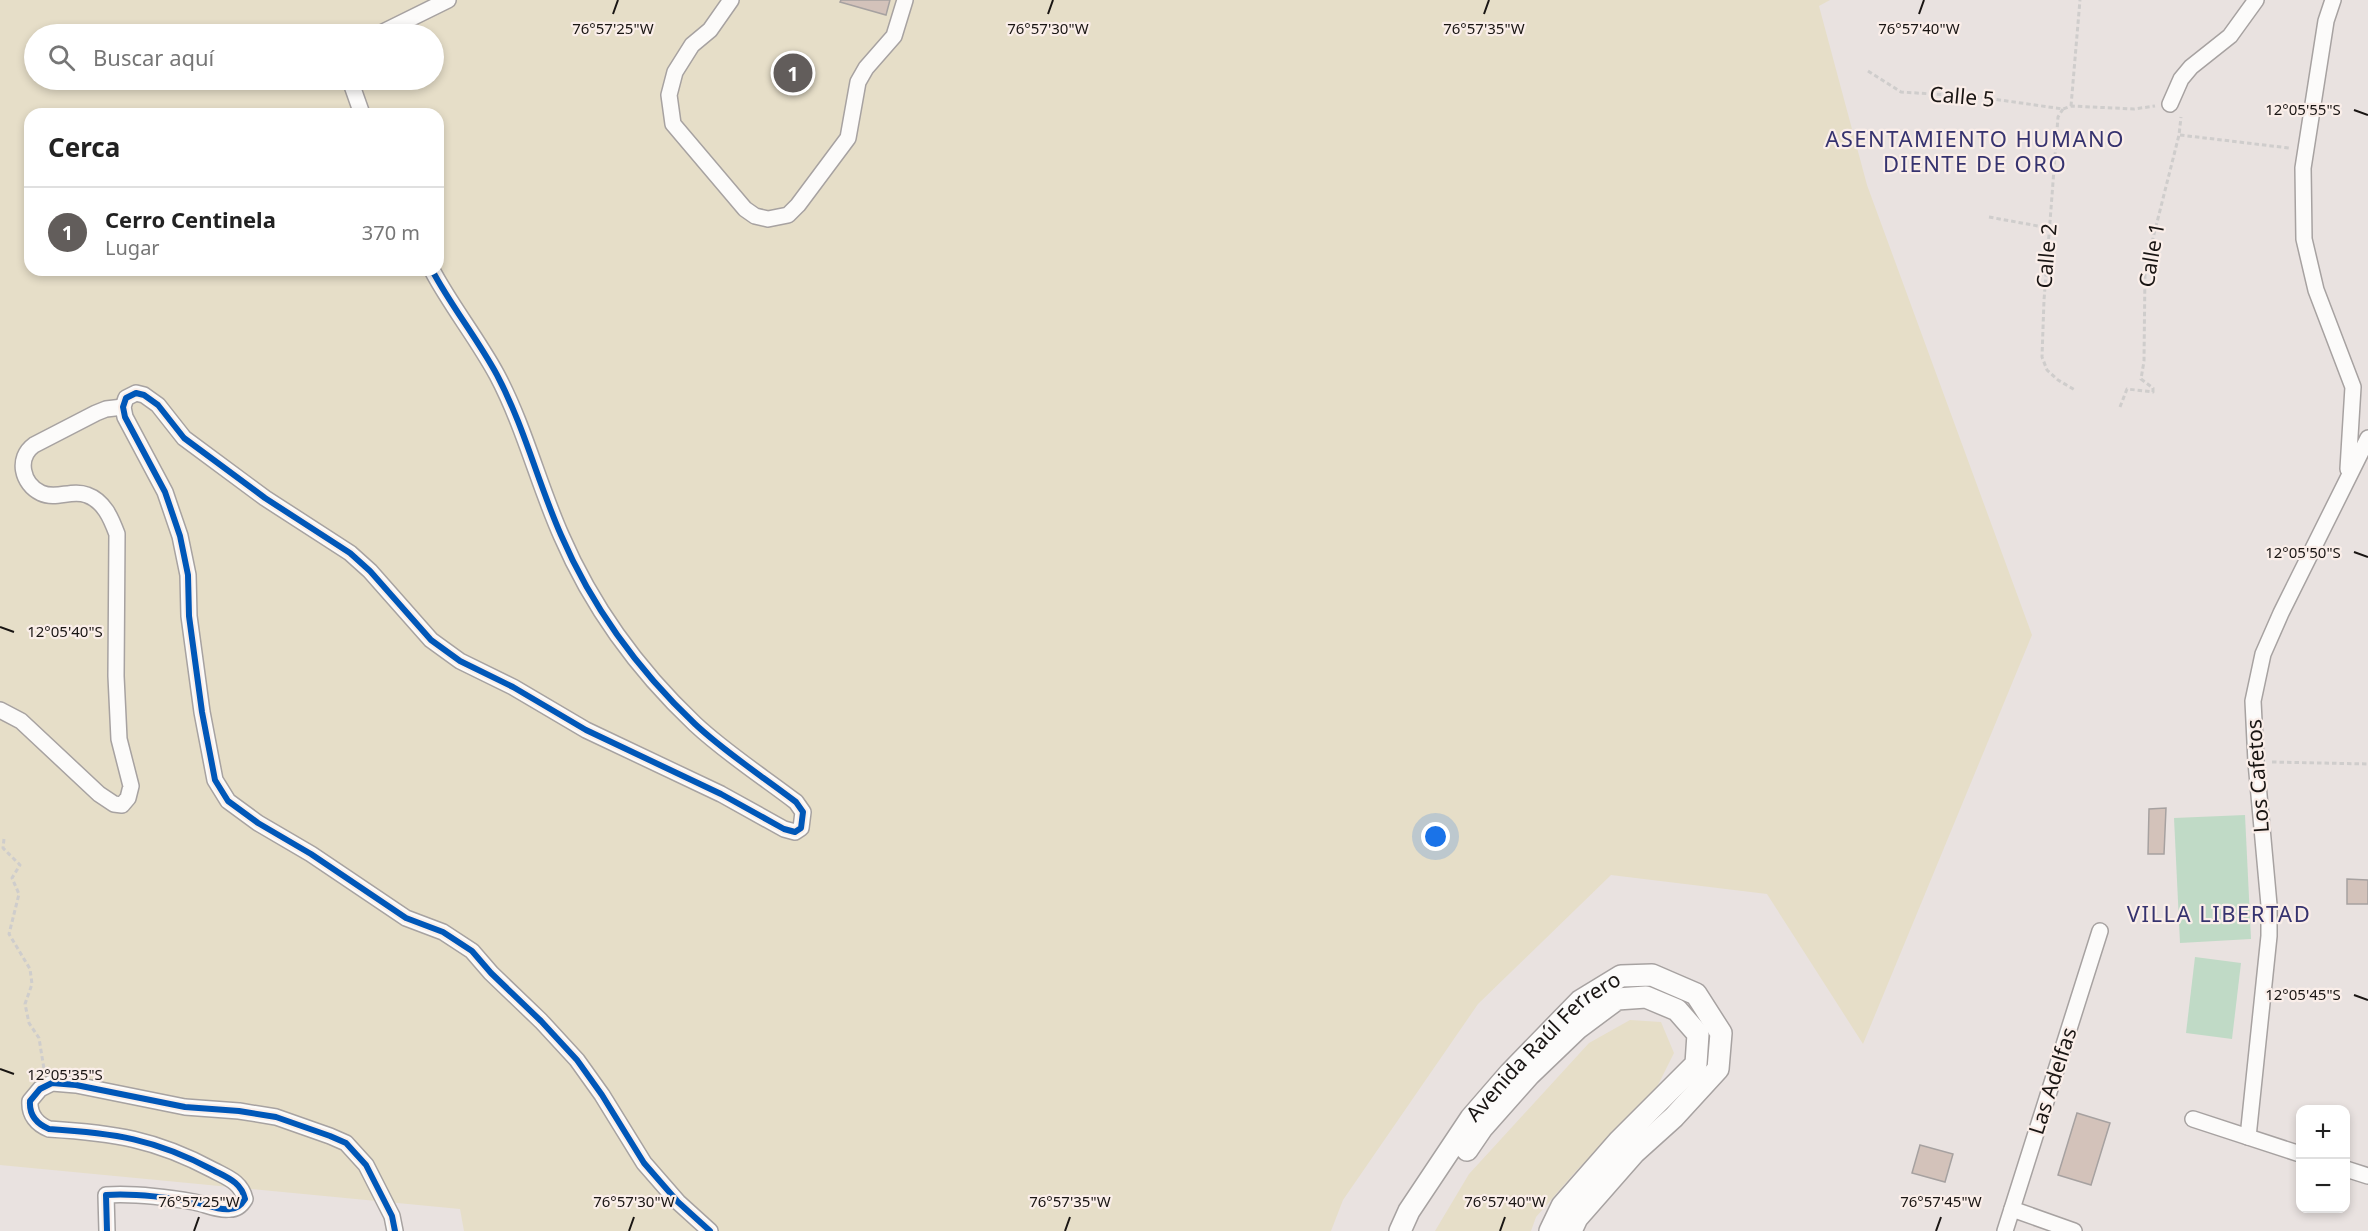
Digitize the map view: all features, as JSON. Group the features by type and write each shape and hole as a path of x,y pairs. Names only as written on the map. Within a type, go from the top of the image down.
{"main road":[{"name":"Avenida Raúl Ferrero","path":"1400,1231 1409,1211 1471,1118 1510,1073 1580,1001 1621,976 1652,975 1696,994 1721,1033 1718,1069 1674,1117 1634,1153 1577,1218 1571,1231"},
{"name":"Avenida Raúl Ferrero","path":"1415,1231 1419,1220 1482,1128 1529,1075 1578,1028 1617,999 1646,997 1677,1010 1698,1034 1696,1064 1619,1141 1562,1206 1550,1231"}],"street":[{"path":"399,24 448,0"},
{"path":"731,0 710,30 692,45 675,72 669,96 673,124 745,209 755,216 768,219 788,215 798,205 848,138 858,82 866,68 894,36 905,0"},
{"path":"2176,105 2181,79 2191,67 2230,36 2256,0"},
{"path":"2333,0 2326,21 2303,168 2304,239 2310,271 2354,393 2348,478"},
{"path":"354,90 360,108"},
{"path":"436,276 497,374 528,447 561,535 588,590 613,629 637,662 695,724 796,802 803,812 801,828 795,832 784,830 721,794 586,730 513,687 460,661 431,640 370,571 350,552 265,498 184,438 158,405 144,395 136,393 126,398 123,407 125,417 165,492 180,536 189,575 189,616 202,712 215,780 228,801 258,823 310,854 406,918 443,932 472,951 577,1060 602,1095 644,1163 678,1202 710,1231"},
{"path":"0,710 21,721 99,794 114,804 122,805 128,798 130,786 119,739 117,534 110,514 99,501 86,494 51,496 41,493 33,487 22,466 22,457 26,450 34,445 96,413 123,407"},
{"name":"Los Cafetos","path":"2248,1137 2269,936 2269,905 2253,701 2263,654 2368,438"},
{"name":"Las Adelfas","path":"2006,1231 2100,931"},
{"path":"107,1231 106,1195 129,1194 195,1202 228,1210 244,1202 244,1194 241,1186 233,1180 193,1159 164,1148 133,1138 100,1132 43,1127 33,1118 30,1101 47,1085 57,1083 76,1085 185,1107 239,1111 276,1117 338,1139 353,1149 366,1165 392,1216 395,1231"},
{"path":"2193,1119 2296,1152"},
{"path":"2350,1170 2368,1176"},
{"path":"2012,1209 2074,1231"}],"path":[{"path":"2071,106 2080,0"},
{"path":"2063,109 2071,106 2134,109 2176,105"},
{"path":"2179,135 2306,150"},
{"path":"1989,217 2049,228"},
{"path":"2256,762 2368,764"},
{"path":"4,839 3,848 20,865 12,878 20,894 9,934 30,969 32,986 25,1004 29,1023 39,1038 47,1085"}],"green space":[{"path":"2245,815 2251,939 2180,943 2174,818"},
{"path":"2195,957 2241,963 2232,1039 2186,1033"}],"sand":[{"path":"0,0 1830,0 1819,6 1867,185 2032,635 1863,1044 1767,894 1611,875 1478,1004 1343,1200 1331,1231 464,1231 460,1209 0,1165"},
{"path":"1630,1020 1661,1022 1674,1053 1654,1093 1577,1170 1536,1217 1531,1231 1435,1231 1469,1174 1589,1043"}],"building":[{"path":"841,0 890,0 886,15 840,2"},
{"path":"2166,808 2164,854 2148,854 2149,809"},
{"path":"2347,879 2368,880 2368,904 2347,904"},
{"path":"2077,1113 2110,1123 2091,1185 2058,1175"},
{"path":"1920,1145 1953,1154 1945,1182 1912,1173"}],"cycle path":[{"path":"435,276 507,394 561,535 573,562 602,612 654,682 695,724 732,755 796,802 803,812 801,828 795,832 784,829 721,794 586,730 513,687 460,661 431,640 370,571 350,553 265,498 184,438 158,405 144,395 136,393 126,398 123,407 125,417 165,492 180,536 188,575 189,616 202,712 215,780 228,801 258,823 311,854 406,918 443,932 472,951 577,1060 602,1095 644,1163 678,1202 710,1231"},
{"path":"107,1231 106,1195 161,1197 226,1209 237,1207 245,1199 240,1188 233,1181 192,1160 153,1144 134,1139 45,1127 32,1115 30,1101 40,1089 52,1083 76,1085 185,1107 239,1111 276,1117 330,1136 346,1143 366,1165 392,1216 395,1231"}],"place":[{"name":"Cerro Centinela","path":"793,73"}],"district":[{"name":"ASENTAMIENTO HUMANO DIENTE DE ORO","path":"1975,152"},
{"name":"VILLA LIBERTAD","path":"2219,914"}]}
